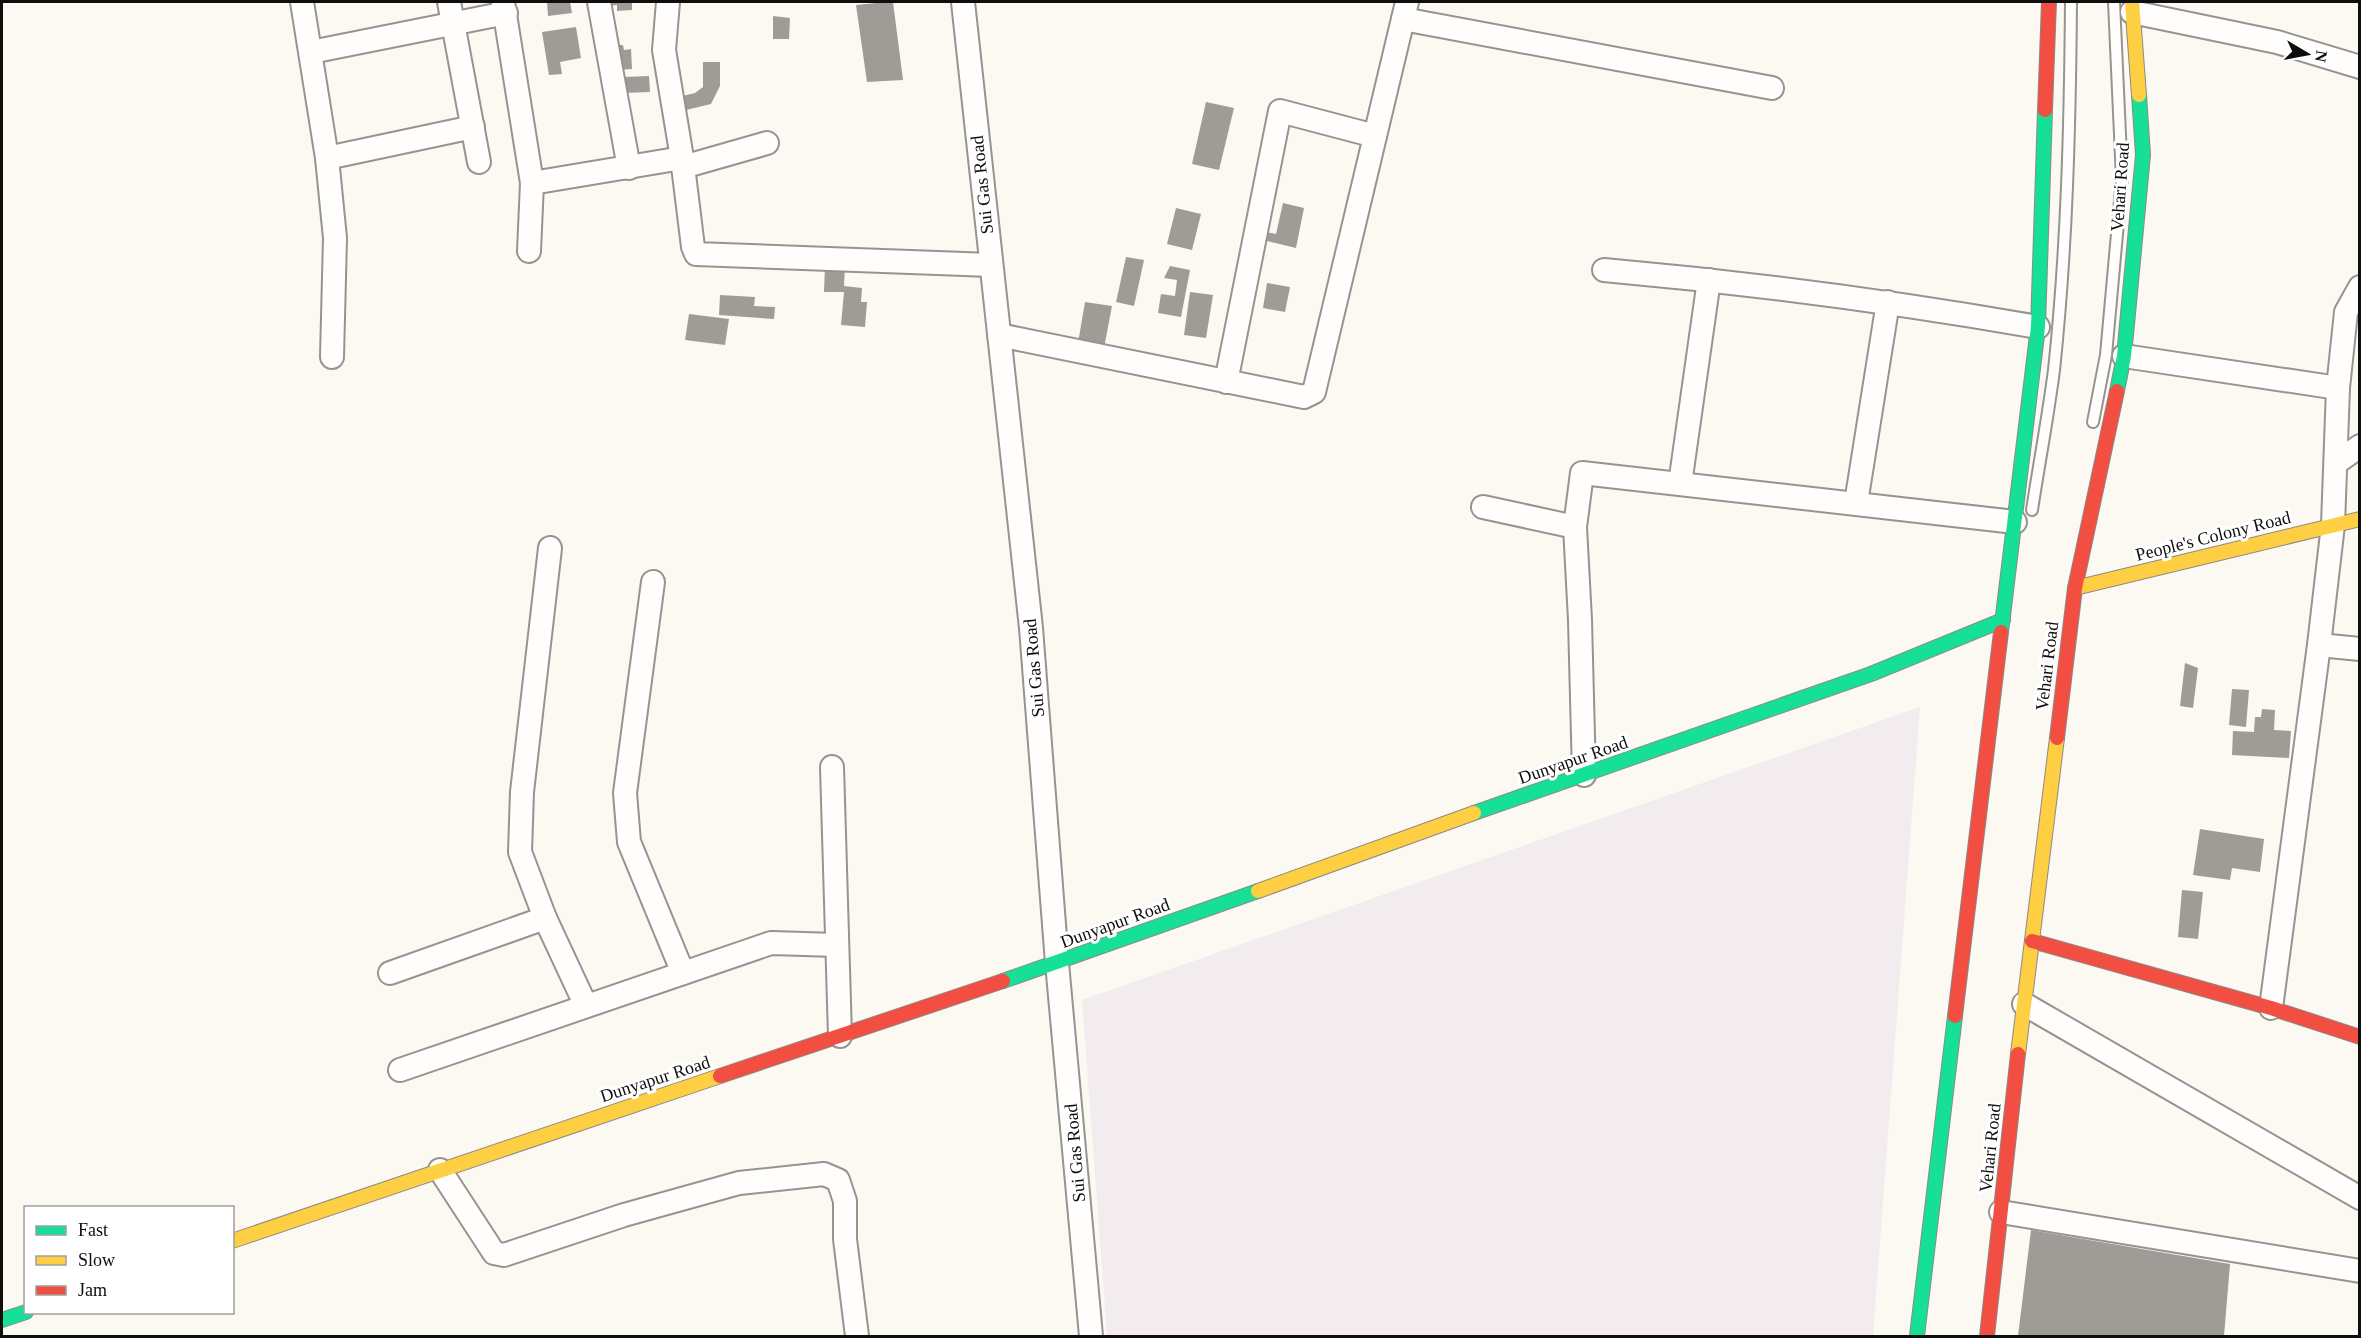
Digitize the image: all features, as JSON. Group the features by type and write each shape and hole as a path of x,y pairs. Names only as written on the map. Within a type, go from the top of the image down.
{"main road":[{"path":"1917,1336 2002,620 2023,523 2038,327 2049,2"},
{"name":"Vehari Road","path":"1987,1336 2024,1004 2075,588 2124,356 2143,155 2126,5"},
{"name":"People's Colony Road","path":"2075,588 2360,519"},
{"name":"Dunyapur Road","path":"234,1240 1058,963 1871,674 2002,620"},
{"path":"2032,941 2271,1008 2360,1037"},
{"path":"2,1320 24,1313"}],"street":[{"path":"302,2 312,52 327,158 335,238 332,357"},
{"path":"449,2 479,162"},
{"path":"599,2 629,168"},
{"path":"668,2 664,50 696,254 991,265"},
{"name":"Sui Gas Road","path":"963,2 1031,628 1091,1336"},
{"path":"2126,5 2277,42 2360,67"},
{"path":"312,52 453,24 505,7 532,183 529,251"},
{"path":"999,335 1304,397 1314,392 1405,10 1772,88"},
{"path":"1226,382 1280,111 1375,136"},
{"path":"327,158 473,127"},
{"path":"532,183 682,162 767,143"},
{"path":"1604,270 1709,280 1888,302 2038,327"},
{"path":"1680,484 1709,280"},
{"path":"2271,1008 2333,525 2338,388 2346,312 2360,287"},
{"path":"1856,503 1888,302"},
{"path":"2124,356 2338,388"},
{"path":"2336,463 2360,446"},
{"path":"1584,775 1575,527 1582,473 2023,523"},
{"path":"1483,507 1575,527"},
{"path":"550,548 522,792 520,852 545,918 586,1006"},
{"path":"652,582 625,793 629,842 683,973"},
{"path":"2319,645 2360,649"},
{"path":"832,767 840,1036"},
{"path":"390,973 545,918"},
{"path":"400,1070 771,943 837,945"},
{"path":"2024,1004 2360,1198"},
{"path":"440,1170 494,1253 504,1256 624,1215 739,1183 824,1174 838,1180 845,1201 845,1239 857,1336"},
{"path":"2001,1212 2360,1271"}],"lane":[{"path":"2023,523 2054,370 2064,255 2070,124 2071,2"},
{"path":"2091,434 2106,355 2122,179 2126,5"},
{"path":"2071,547 2070,558 2075,588"},
{"path":"2002,620 2019,574"}],"shaded area":[{"path":"1920,707 1873,1336 1107,1336 1082,1000"}],"building":[{"path":"547,2 570,2 572,13 548,16"},
{"path":"605,2 632,2 632,10 617,11 617,5 606,6"},
{"path":"893,2 903,80 867,82 856,5"},
{"path":"773,16 790,18 789,39 773,39"},
{"path":"576,27 581,58 560,62 562,74 549,75 542,32"},
{"path":"615,45 623,45 624,50 631,49 632,69 617,70"},
{"path":"703,62 720,62 720,86 711,104 682,111 678,97 695,93 703,87"},
{"path":"649,76 650,92 623,93 622,77"},
{"path":"1206,102 1234,108 1219,170 1192,164"},
{"path":"1283,203 1304,208 1296,248 1259,239 1261,231 1276,234"},
{"path":"1176,208 1201,214 1192,250 1167,244"},
{"path":"1126,257 1144,260 1134,306 1116,302"},
{"path":"825,265 845,265 844,286 862,288 861,302 867,302 865,327 841,325 844,292 824,292"},
{"path":"1170,266 1190,270 1181,317 1158,313 1161,294 1175,296 1177,280 1164,278"},
{"path":"1267,283 1290,287 1285,312 1263,308"},
{"path":"1190,292 1213,295 1206,338 1184,335"},
{"path":"720,295 755,297 754,306 775,307 774,319 719,315"},
{"path":"1085,302 1112,306 1104,348 1078,343"},
{"path":"689,314 729,319 725,345 685,340"},
{"path":"2185,663 2198,668 2193,708 2180,706"},
{"path":"2232,689 2249,690 2246,727 2229,725"},
{"path":"2262,709 2275,710 2274,730 2291,731 2289,758 2232,755 2233,731 2254,732 2255,717 2261,717"},
{"path":"2200,829 2264,839 2260,872 2232,868 2230,880 2193,875"},
{"path":"2182,890 2203,892 2198,939 2178,937"},
{"path":"2031,1230 2230,1264 2224,1336 2018,1336"}],"traffic: fast":[{"path":"2117,391 2124,356 2143,155 2139,95"},
{"path":"2001,632 2038,327 2045,110"},
{"path":"1474,813 1871,674 2003,620"},
{"path":"1003,981 1258,891"},
{"path":"1917,1336 1955,1016"},
{"path":"2,1320 24,1313"}],"traffic: slow":[{"path":"2132,2 2139,95"},
{"path":"2075,588 2360,519"},
{"path":"2018,1054 2057,738"},
{"path":"1258,891 1474,813"},
{"path":"234,1240 720,1076"}],"traffic: jam":[{"path":"2045,110 2049,2"},
{"path":"2057,738 2075,588 2117,391"},
{"path":"1955,1016 2001,632"},
{"path":"2032,941 2271,1008 2360,1037"},
{"path":"720,1076 1003,981"},
{"path":"1987,1336 2018,1054"}]}
